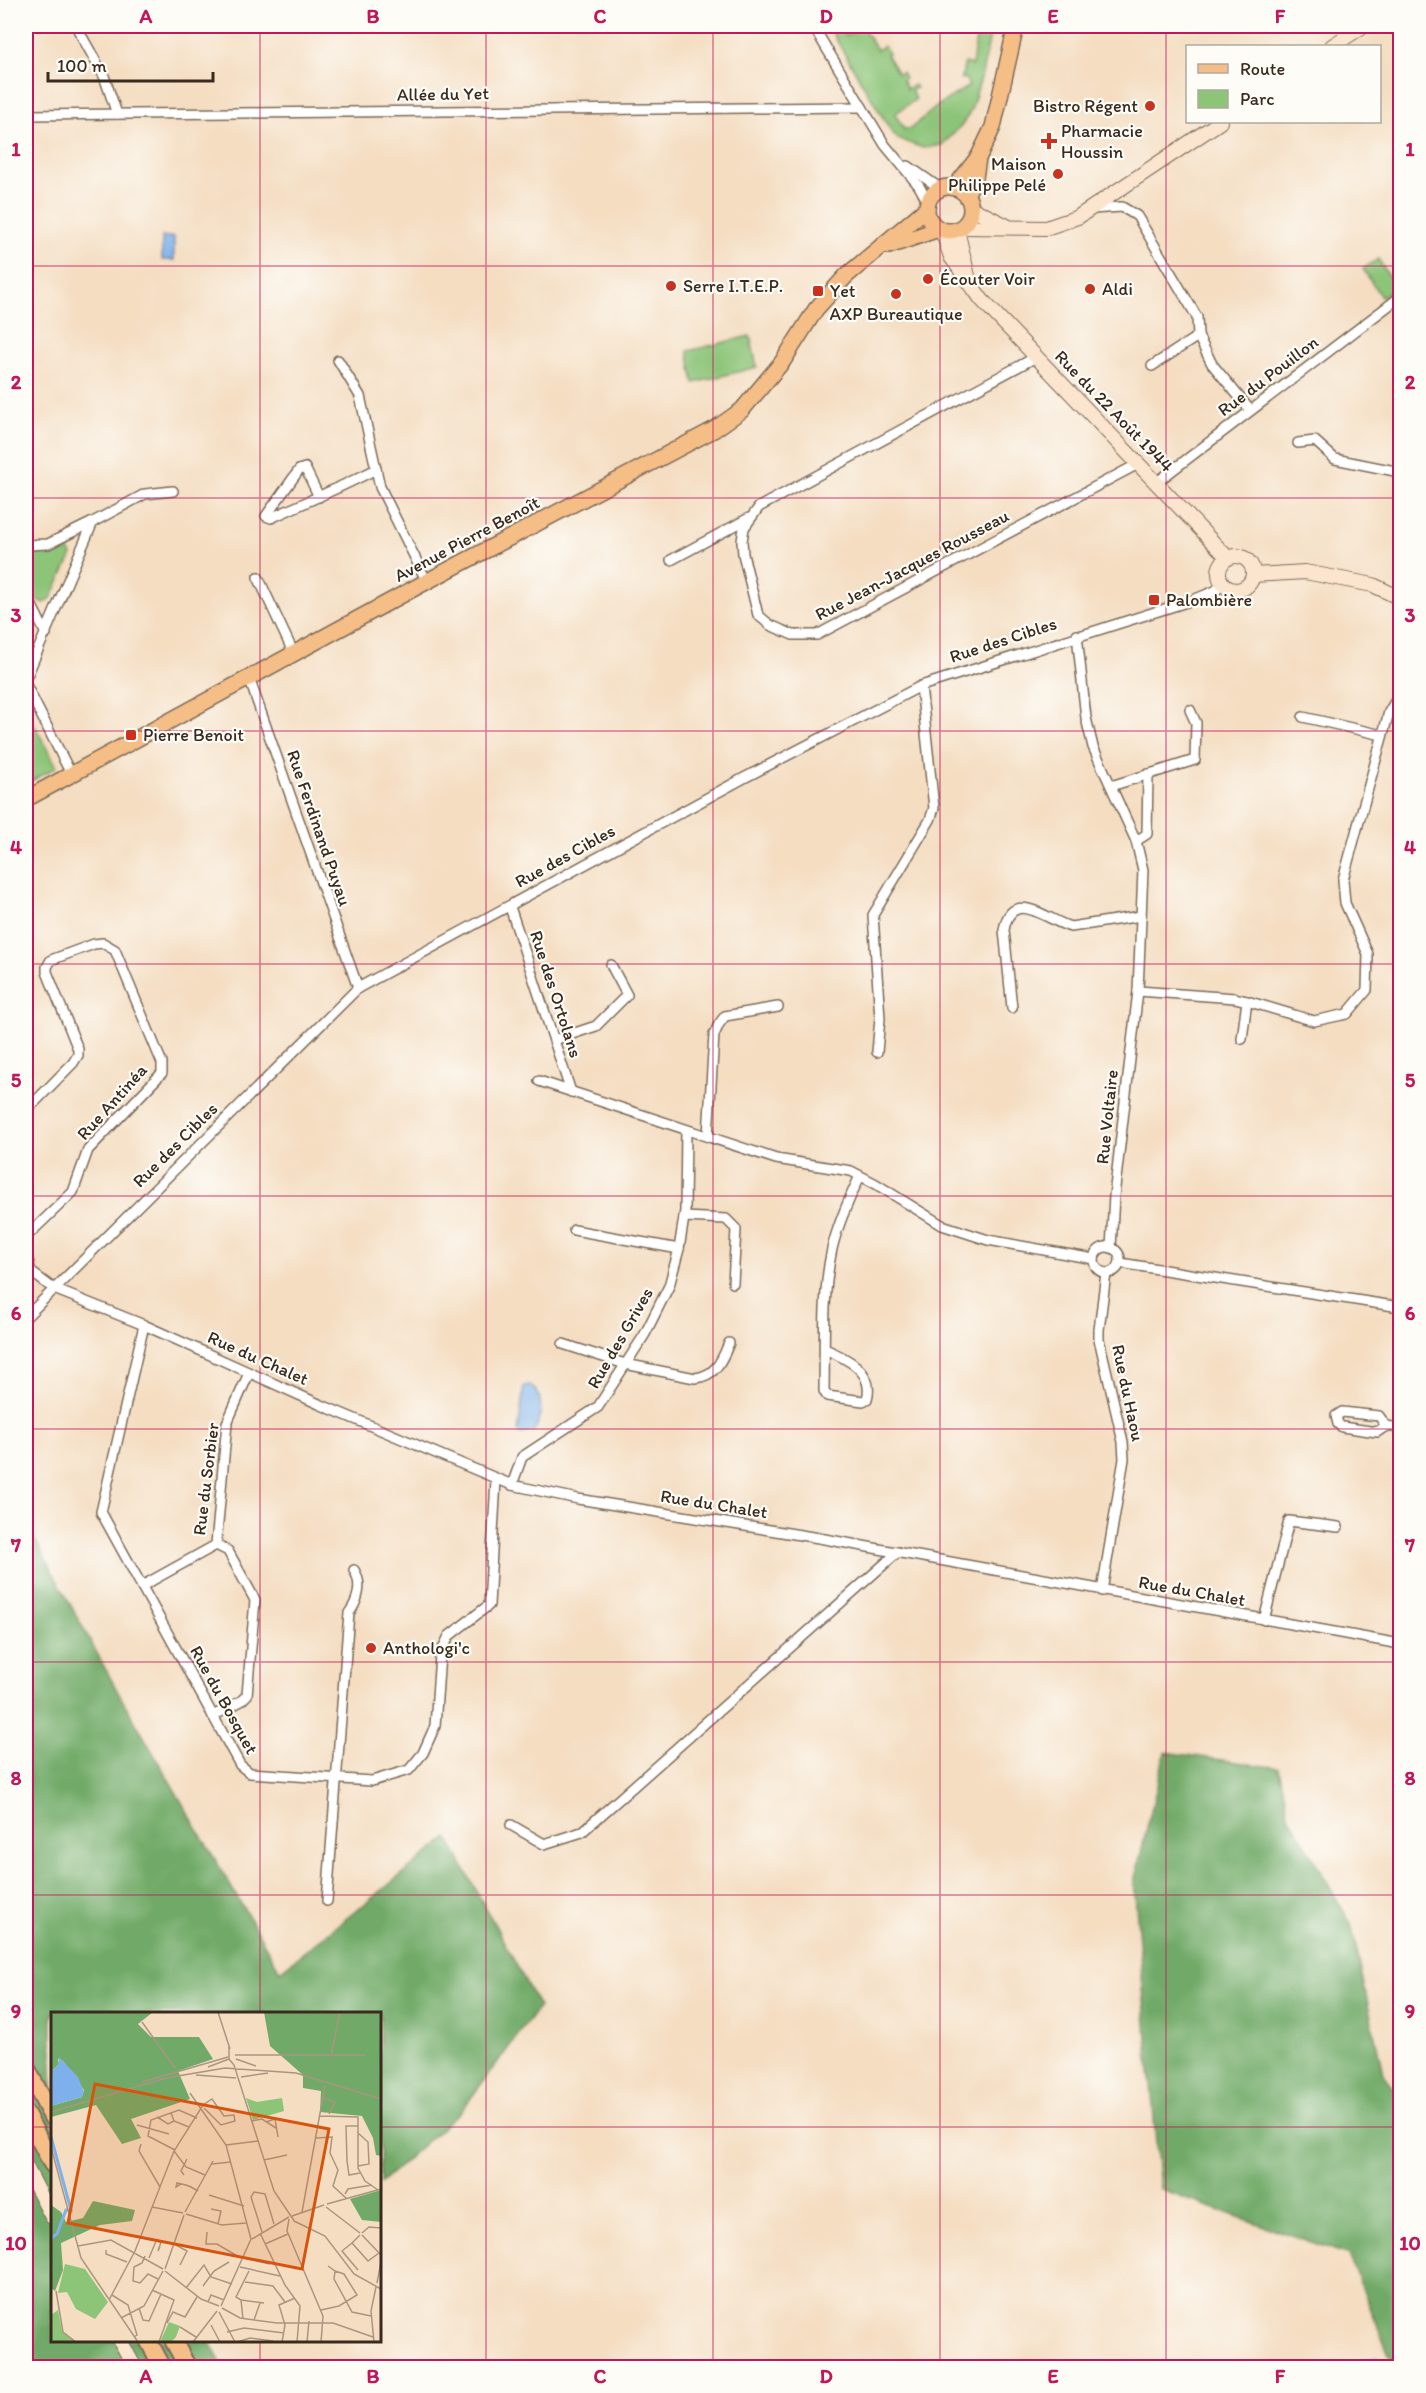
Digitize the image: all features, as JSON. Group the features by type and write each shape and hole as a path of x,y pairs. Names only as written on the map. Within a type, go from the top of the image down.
{"highway":[{"path":"26,2067 51,2115"},
{"path":"26,2114 51,2162"},
{"path":"149,2342 163,2367"},
{"path":"174,2342 188,2367"}],"main road":[{"path":"958,195 971,215 950,229 931,221 928,205 931,197 958,195 975,178 979,156 993,127 1016,26"},
{"name":"Avenue Pierre Benoît","path":"26,799 715,429 742,410 783,361 816,309 846,276 928,205"},
{"name":"Avenue Pierre Benoît","path":"875,252 950,229"}],"street":[{"path":"76,26 104,76 117,114"},
{"path":"813,26 885,145 919,186 928,205"},
{"path":"1334,45 1363,26"},
{"name":"Allée du Yet","path":"26,115 862,107"},
{"path":"950,229 1039,229 1058,225 1090,210 1219,123"},
{"path":"894,156 1015,229"},
{"path":"1090,210 1122,207 1137,216 1197,317 1197,336 1212,364 1250,410"},
{"name":"Rue du 22 Août 1944","path":"950,229 951,257 974,289 1228,558"},
{"name":"Rue du Pouillon","path":"1157,482 1401,297"},
{"path":"1152,366 1197,336"},
{"path":"671,560 749,518 759,507 1036,357"},
{"path":"338,360 360,396 380,487 427,582"},
{"path":"1298,443 1315,441 1335,459 1401,472"},
{"name":"Rue Jean-Jacques Rousseau","path":"749,518 744,528 743,554 758,615 770,625 793,636 817,635 1138,464"},
{"path":"319,497 305,468 299,470 266,516 271,518 319,497 376,469"},
{"path":"26,545 48,543 145,494 172,491"},
{"path":"26,678 93,522"},
{"path":"1240,556 1246,559 1253,568 1253,575 1249,584 1241,589 1231,589 1223,584 1220,572 1224,561 1240,556"},
{"path":"1253,575 1305,572 1373,585 1401,598"},
{"path":"258,577 294,654"},
{"name":"Rue des Cibles","path":"26,1317 358,988 744,778 921,686 1193,600 1215,591 1223,584"},
{"path":"26,594 46,633"},
{"name":"Rue Voltaire","path":"1077,635 1086,718 1093,747 1136,841 1143,870 1138,991 1113,1206 1111,1248"},
{"name":"Rue Ferdinand Puyau","path":"249,678 358,988"},
{"path":"26,685 71,774"},
{"path":"877,1052 880,1016 873,915 930,820 934,808 921,686"},
{"path":"1138,991 1235,998 1314,1021 1347,1014 1367,990 1368,954 1345,903 1342,880 1389,712 1401,693"},
{"path":"1111,786 1195,760 1196,723 1190,710"},
{"path":"1303,717 1382,735"},
{"path":"1136,841 1147,834 1148,774"},
{"name":"Rue des Ortolans","path":"510,907 571,1092"},
{"path":"1012,1008 1004,930 1005,922 1015,911 1023,908 1036,909 1052,917 1061,925 1071,927 1141,916"},
{"name":"Rue Antinéa","path":"26,1111 78,1055 78,1049 47,967 51,960 94,944 103,943 116,950 162,1063 162,1073 88,1150 73,1192 27,1236 26,1241"},
{"path":"554,1040 596,1026 627,995 611,965"},
{"path":"1242,1039 1247,1001"},
{"path":"708,1136 714,1035 718,1024 725,1016 778,1007"},
{"path":"539,1082 776,1159 851,1171 942,1225 988,1240 1094,1260"},
{"name":"Rue des Grives","path":"512,1485 522,1457 598,1407 645,1334 669,1286 679,1249 684,1217 686,1130"},
{"path":"825,1349 850,1360 865,1375 870,1391 867,1399 863,1401 827,1396 824,1391 826,1300 832,1249 844,1211 860,1176"},
{"path":"684,1217 726,1219 731,1222 736,1229 733,1283"},
{"path":"574,1230 679,1249"},
{"path":"1111,1248 1119,1254 1120,1263 1115,1271 1106,1274 1098,1269 1094,1260 1100,1250 1111,1248"},
{"path":"26,1252 28,1274"},
{"path":"1120,1263 1401,1307"},
{"name":"Rue du Chalet","path":"28,1274 54,1289 144,1325 249,1373 512,1485 578,1499 897,1552 1401,1644"},
{"name":"Rue du Haou","path":"1102,1591 1124,1459 1120,1430 1099,1340 1106,1274"},
{"name":"Rue du Bosquet","path":"144,1325 101,1512 240,1765 250,1773 372,1781 409,1770 423,1753 435,1726 440,1655 449,1636 489,1605 496,1480"},
{"path":"563,1344 625,1365 704,1377 721,1364 729,1343"},
{"name":"Rue du Sorbier","path":"142,1586 216,1545 227,1423 249,1373"},
{"path":"1386,1426 1379,1416 1342,1412 1336,1416 1336,1420 1342,1427 1377,1432 1386,1426 1401,1428"},
{"path":"1264,1620 1289,1521 1338,1527"},
{"path":"213,1716 241,1701 247,1695 255,1600 228,1551 216,1545"},
{"path":"511,1825 544,1844 582,1832 897,1552"},
{"path":"327,1901 349,1613 357,1602 359,1577 354,1570"},
{"path":"26,2167 51,2215"},
{"path":"121,2342 135,2367"}],"green space":[{"path":"828,26 842,26 840,27 846,36 864,26 863,28 877,50 884,46 898,74 902,72 905,78 902,80 907,89 914,85 916,88 911,91 916,99 895,114 904,129 910,129 940,104 969,86 965,78 961,79 965,63 972,65 977,31 980,31 981,26 992,26 982,74 971,110 962,125 942,145 923,148 898,139"},
{"path":"1378,259 1396,288 1381,297 1363,269"},
{"path":"750,336 757,367 694,383 688,351"},
{"path":"67,547 72,555 51,598 44,603 37,600 27,583 26,554"},
{"path":"26,710 57,767 26,784"},
{"path":"26,1523 123,1701 280,1971 448,1838 539,2007 462,2110 381,2182 381,2012 51,2012 51,2342 210,2342 223,2367 26,2367"},
{"path":"1165,1752 1279,1768 1288,1814 1351,1924 1383,2074 1400,2097 1400,2367 1394,2367 1349,2255 1160,2190 1134,1882"}],"water":[{"path":"162,237 174,237 174,260 162,260"},
{"path":"530,1385 535,1389 540,1400 539,1420 534,1431 521,1434 518,1432 524,1386"}],"waterway":[{"path":"1343,2368 1377,2357 1387,2368"}],"place":[{"name":"Bistro Régent","path":"1150,106"},
{"name":"Pharmacie Houssin","path":"1049,141"},
{"name":"Maison Philippe Pelé","path":"1058,174"},
{"name":"Écouter Voir","path":"928,279"},
{"name":"Serre I.T.E.P.","path":"671,286"},
{"name":"Aldi","path":"1090,289"},
{"name":"Yet","path":"818,291"},
{"name":"AXP Bureautique","path":"896,294"},
{"name":"Palombière","path":"1154,600"},
{"name":"Pierre Benoit","path":"131,735"},
{"name":"Anthologi'c","path":"371,1648"}]}
